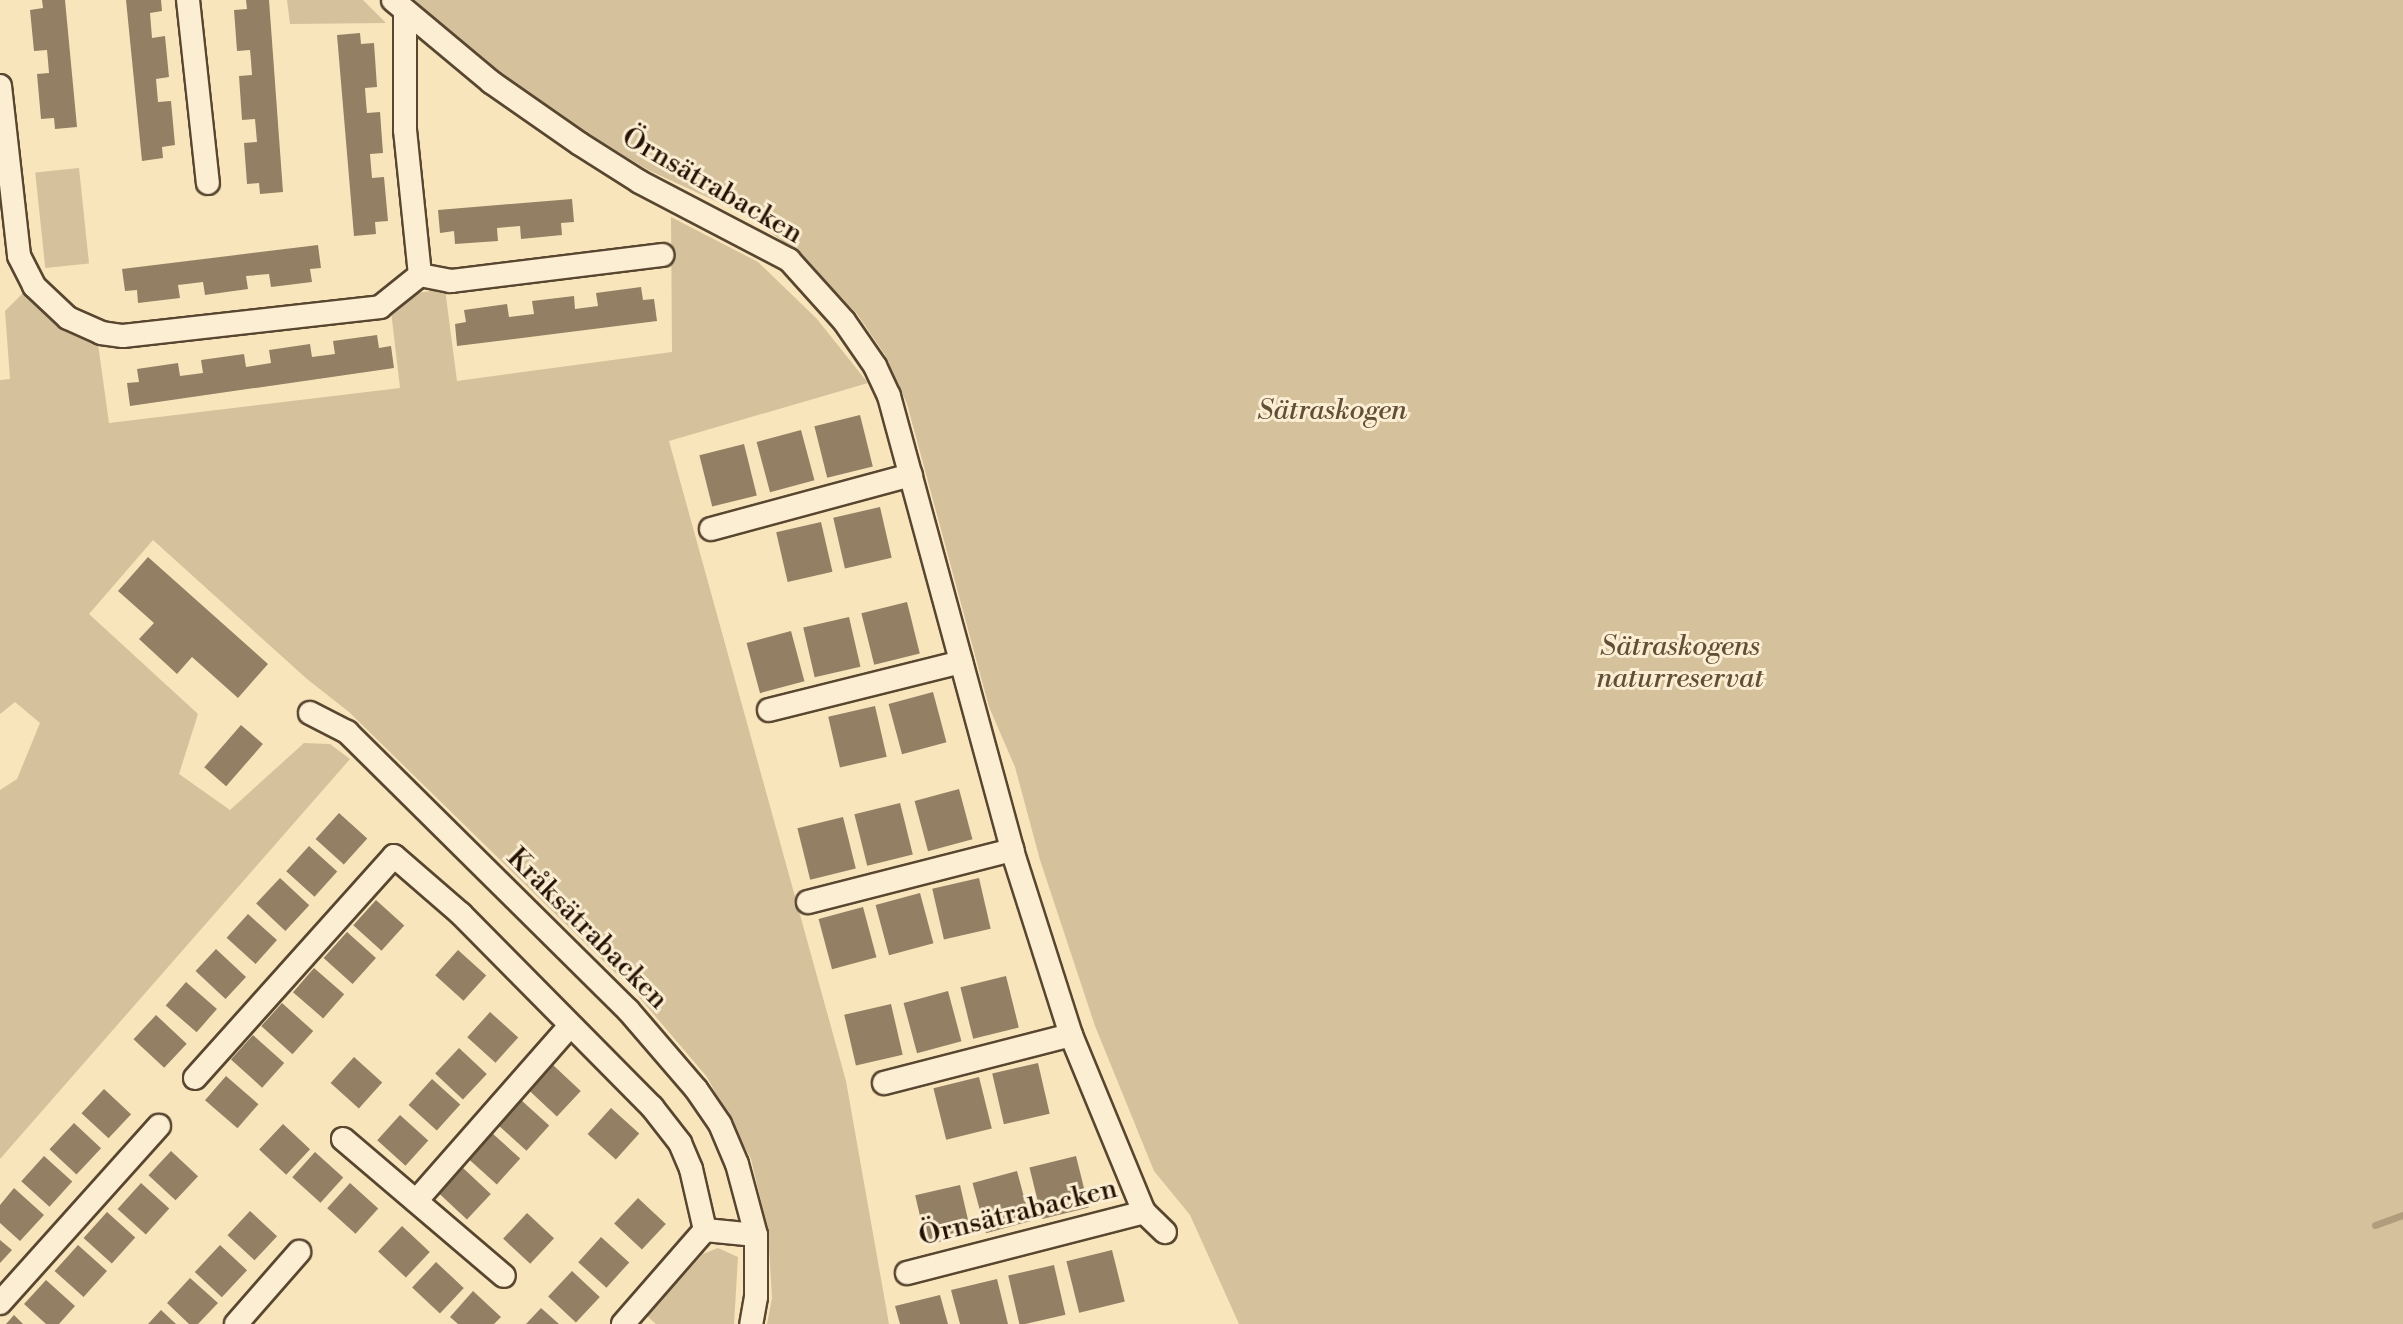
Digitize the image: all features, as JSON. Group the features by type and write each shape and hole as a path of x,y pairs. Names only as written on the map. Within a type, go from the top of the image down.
{"street":[{"path":"188,0 208,183"},
{"name":"Örnsätrabacken","path":"399,5 405,130 420,275"},
{"name":"Örnsätrabacken","path":"399,5 491,82 580,144 640,182 789,260 844,321 875,366 889,396 1012,850 1071,1035 1144,1212 1165,1232"},
{"path":"0,86 4,156 19,256 34,286 68,318 101,333 123,336 380,307 420,275 451,281 662,255"},
{"path":"711,529 911,475"},
{"path":"769,710 961,662"},
{"name":"Kråksätrabacken","path":"310,713 347,732 664,1049 720,1124 737,1164 756,1235 756,1297 751,1324"},
{"path":"808,902 1012,850"},
{"path":"195,1078 394,856 461,914 569,1027 652,1107 680,1143 691,1169 705,1230"},
{"path":"416,1201 569,1027"},
{"path":"884,1083 1071,1035"},
{"path":"0,1303 159,1126"},
{"path":"343,1139 504,1276"},
{"name":"Örnsätrabacken","path":"907,1273 1144,1212"},
{"path":"705,1230 756,1235"},
{"path":"623,1324 705,1230"},
{"path":"236,1324 299,1252"}],"green space":[{"path":"287,0 363,0 386,23 290,24"},
{"name":"Sätraskogen","path":"415,0 2403,0 2403,1324 1239,1324 1190,1215 1154,1171 1095,1026 1040,860 1015,767 989,707 907,404 885,355 857,314 799,253 746,215 648,170 549,110 440,25"},
{"path":"79,168 89,263 45,268 35,173"},
{"path":"671,217 758,262 817,319 868,383 669,441 846,1081 889,1324 767,1324 772,1298 768,1231 751,1159 707,1077 633,990 349,712 307,679 153,540 89,614 198,714 179,774 230,810 304,743 330,744 350,759 0,1159 0,790 17,779 40,723 15,702 0,714 0,380 10,379 5,311 26,290 50,316 98,344 109,423 400,388 391,311 417,293 445,289 457,381 672,352"},
{"path":"718,1248 738,1257 734,1324 656,1324 647,1316 703,1254"}],"building":[{"path":"42,0 65,0 77,127 55,129 54,118 41,119 37,74 49,73 47,50 34,51 30,10 43,8"},
{"path":"126,0 161,0 162,11 150,13 152,38 165,36 169,77 156,79 158,102 171,101 175,145 162,147 163,158 142,161"},
{"path":"246,0 269,0 283,192 260,194 259,183 247,184 244,143 257,142 255,119 242,120 239,76 252,75 251,61 250,50 237,51 234,10 247,9"},
{"path":"360,33 361,44 374,43 377,87 365,88 366,102 367,113 380,112 383,153 370,154 372,178 384,177 388,221 375,222 376,234 354,236 337,35"},
{"path":"572,199 574,222 561,223 562,235 521,239 520,226 508,227 497,228 498,241 455,244 454,231 440,233 438,210"},
{"path":"318,245 321,268 310,269 312,282 271,287 269,274 246,276 248,289 205,295 203,282 178,285 180,298 138,303 137,290 125,291 122,269"},
{"path":"641,287 643,300 654,299 657,321 457,346 455,324 466,322 464,310 507,304 509,317 534,314 532,301 574,296 575,309 598,306 596,293"},
{"path":"377,335 379,348 391,346 394,368 130,406 127,383 139,382 137,369 178,363 180,376 203,373 201,360 244,354 246,367 271,363 269,350 310,344 312,357 335,354 333,341"},
{"path":"860,415 873,466 827,478 814,426"},
{"path":"801,430 814,480 770,492 757,442"},
{"path":"744,444 757,495 712,507 699,455"},
{"path":"880,507 892,558 845,568 833,518"},
{"path":"821,522 832,572 788,582 776,532"},
{"path":"148,557 268,664 238,698 192,657 177,674 139,639 154,623 118,591"},
{"path":"907,602 920,653 874,665 861,613"},
{"path":"849,617 860,667 815,677 803,628"},
{"path":"791,631 804,681 760,693 747,643"},
{"path":"933,692 946,742 902,754 889,704"},
{"path":"875,706 887,757 840,767 828,717"},
{"path":"241,725 263,744 226,786 204,767"},
{"path":"959,789 972,839 928,851 915,801"},
{"path":"900,803 913,854 867,866 854,814"},
{"path":"339,813 367,838 344,864 316,839"},
{"path":"843,817 856,868 810,880 797,828"},
{"path":"309,846 337,871 314,897 286,871"},
{"path":"280,878 309,905 285,931 256,904"},
{"path":"979,878 991,929 944,939 932,889"},
{"path":"920,893 933,943 889,955 876,905"},
{"path":"376,900 404,925 381,951 353,925"},
{"path":"863,907 876,957 832,969 819,919"},
{"path":"248,914 277,940 256,964 227,938"},
{"path":"347,932 376,958 353,984 324,958"},
{"path":"216,949 246,977 226,999 196,971"},
{"path":"458,950 486,975 463,1001 435,975"},
{"path":"314,968 344,994 323,1018 293,992"},
{"path":"1006,976 1019,1027 973,1039 960,987"},
{"path":"186,982 217,1009 197,1032 166,1005"},
{"path":"948,991 961,1041 917,1053 904,1003"},
{"path":"282,1003 313,1031 292,1054 261,1026"},
{"path":"891,1004 903,1055 856,1065 844,1015"},
{"path":"490,1012 518,1037 495,1063 467,1037"},
{"path":"156,1015 187,1044 164,1068 133,1039"},
{"path":"253,1035 284,1063 262,1088 231,1060"},
{"path":"459,1048 487,1074 463,1100 435,1074"},
{"path":"354,1057 382,1082 359,1108 331,1083"},
{"path":"1038,1063 1050,1114 1004,1124 992,1074"},
{"path":"553,1065 581,1091 557,1117 529,1091"},
{"path":"226,1076 258,1104 237,1128 205,1100"},
{"path":"979,1077 992,1128 946,1140 933,1088"},
{"path":"432,1079 460,1104 437,1130 409,1105"},
{"path":"104,1089 131,1114 109,1138 81,1113"},
{"path":"521,1100 549,1125 526,1151 498,1125"},
{"path":"611,1108 639,1133 616,1159 588,1134"},
{"path":"400,1115 428,1140 405,1166 377,1140"},
{"path":"74,1123 101,1148 77,1175 49,1149"},
{"path":"283,1124 310,1149 286,1175 259,1150"},
{"path":"492,1133 520,1158 497,1184 469,1159"},
{"path":"171,1151 198,1176 176,1200 148,1175"},
{"path":"315,1152 343,1177 320,1203 292,1177"},
{"path":"44,1156 72,1181 49,1207 21,1181"},
{"path":"1076,1156 1089,1207 1042,1219 1029,1168"},
{"path":"463,1168 491,1194 467,1220 439,1194"},
{"path":"1017,1171 1030,1221 986,1233 973,1183"},
{"path":"141,1183 169,1208 146,1234 118,1209"},
{"path":"350,1183 378,1208 355,1234 327,1208"},
{"path":"960,1185 971,1235 927,1245 915,1195"},
{"path":"14,1188 44,1215 20,1241 0,1223 0,1205"},
{"path":"638,1198 666,1224 642,1250 614,1224"},
{"path":"250,1211 277,1236 255,1260 227,1235"},
{"path":"107,1212 135,1237 112,1263 84,1238"},
{"path":"527,1213 554,1238 530,1264 503,1239"},
{"path":"402,1226 430,1252 406,1278 378,1252"},
{"path":"601,1237 629,1262 606,1288 578,1262"},
{"path":"0,1240 12,1250 0,1263"},
{"path":"78,1245 107,1271 84,1297 55,1271"},
{"path":"220,1245 247,1270 222,1297 195,1272"},
{"path":"1112,1250 1125,1301 1079,1313 1066,1261"},
{"path":"436,1262 464,1288 440,1314 412,1288"},
{"path":"1054,1265 1065,1315 1019,1324 1008,1276"},
{"path":"572,1271 600,1297 576,1323 548,1297"},
{"path":"190,1278 218,1303 198,1324 189,1324 167,1303"},
{"path":"997,1279 1008,1324 960,1324 951,1290"},
{"path":"46,1280 75,1306 59,1324 46,1324 24,1304"},
{"path":"473,1291 501,1317 494,1324 458,1324 450,1317"},
{"path":"940,1295 948,1324 900,1324 895,1306"},
{"path":"541,1308 559,1324 526,1324"},
{"path":"161,1310 176,1324 148,1324"},
{"path":"14,1315 23,1324 6,1324"}],"waterway":[{"path":"2375,1225 2403,1215"}],"park label":[{"name":"Sätraskogens naturreservat","path":"1680,663"}]}
